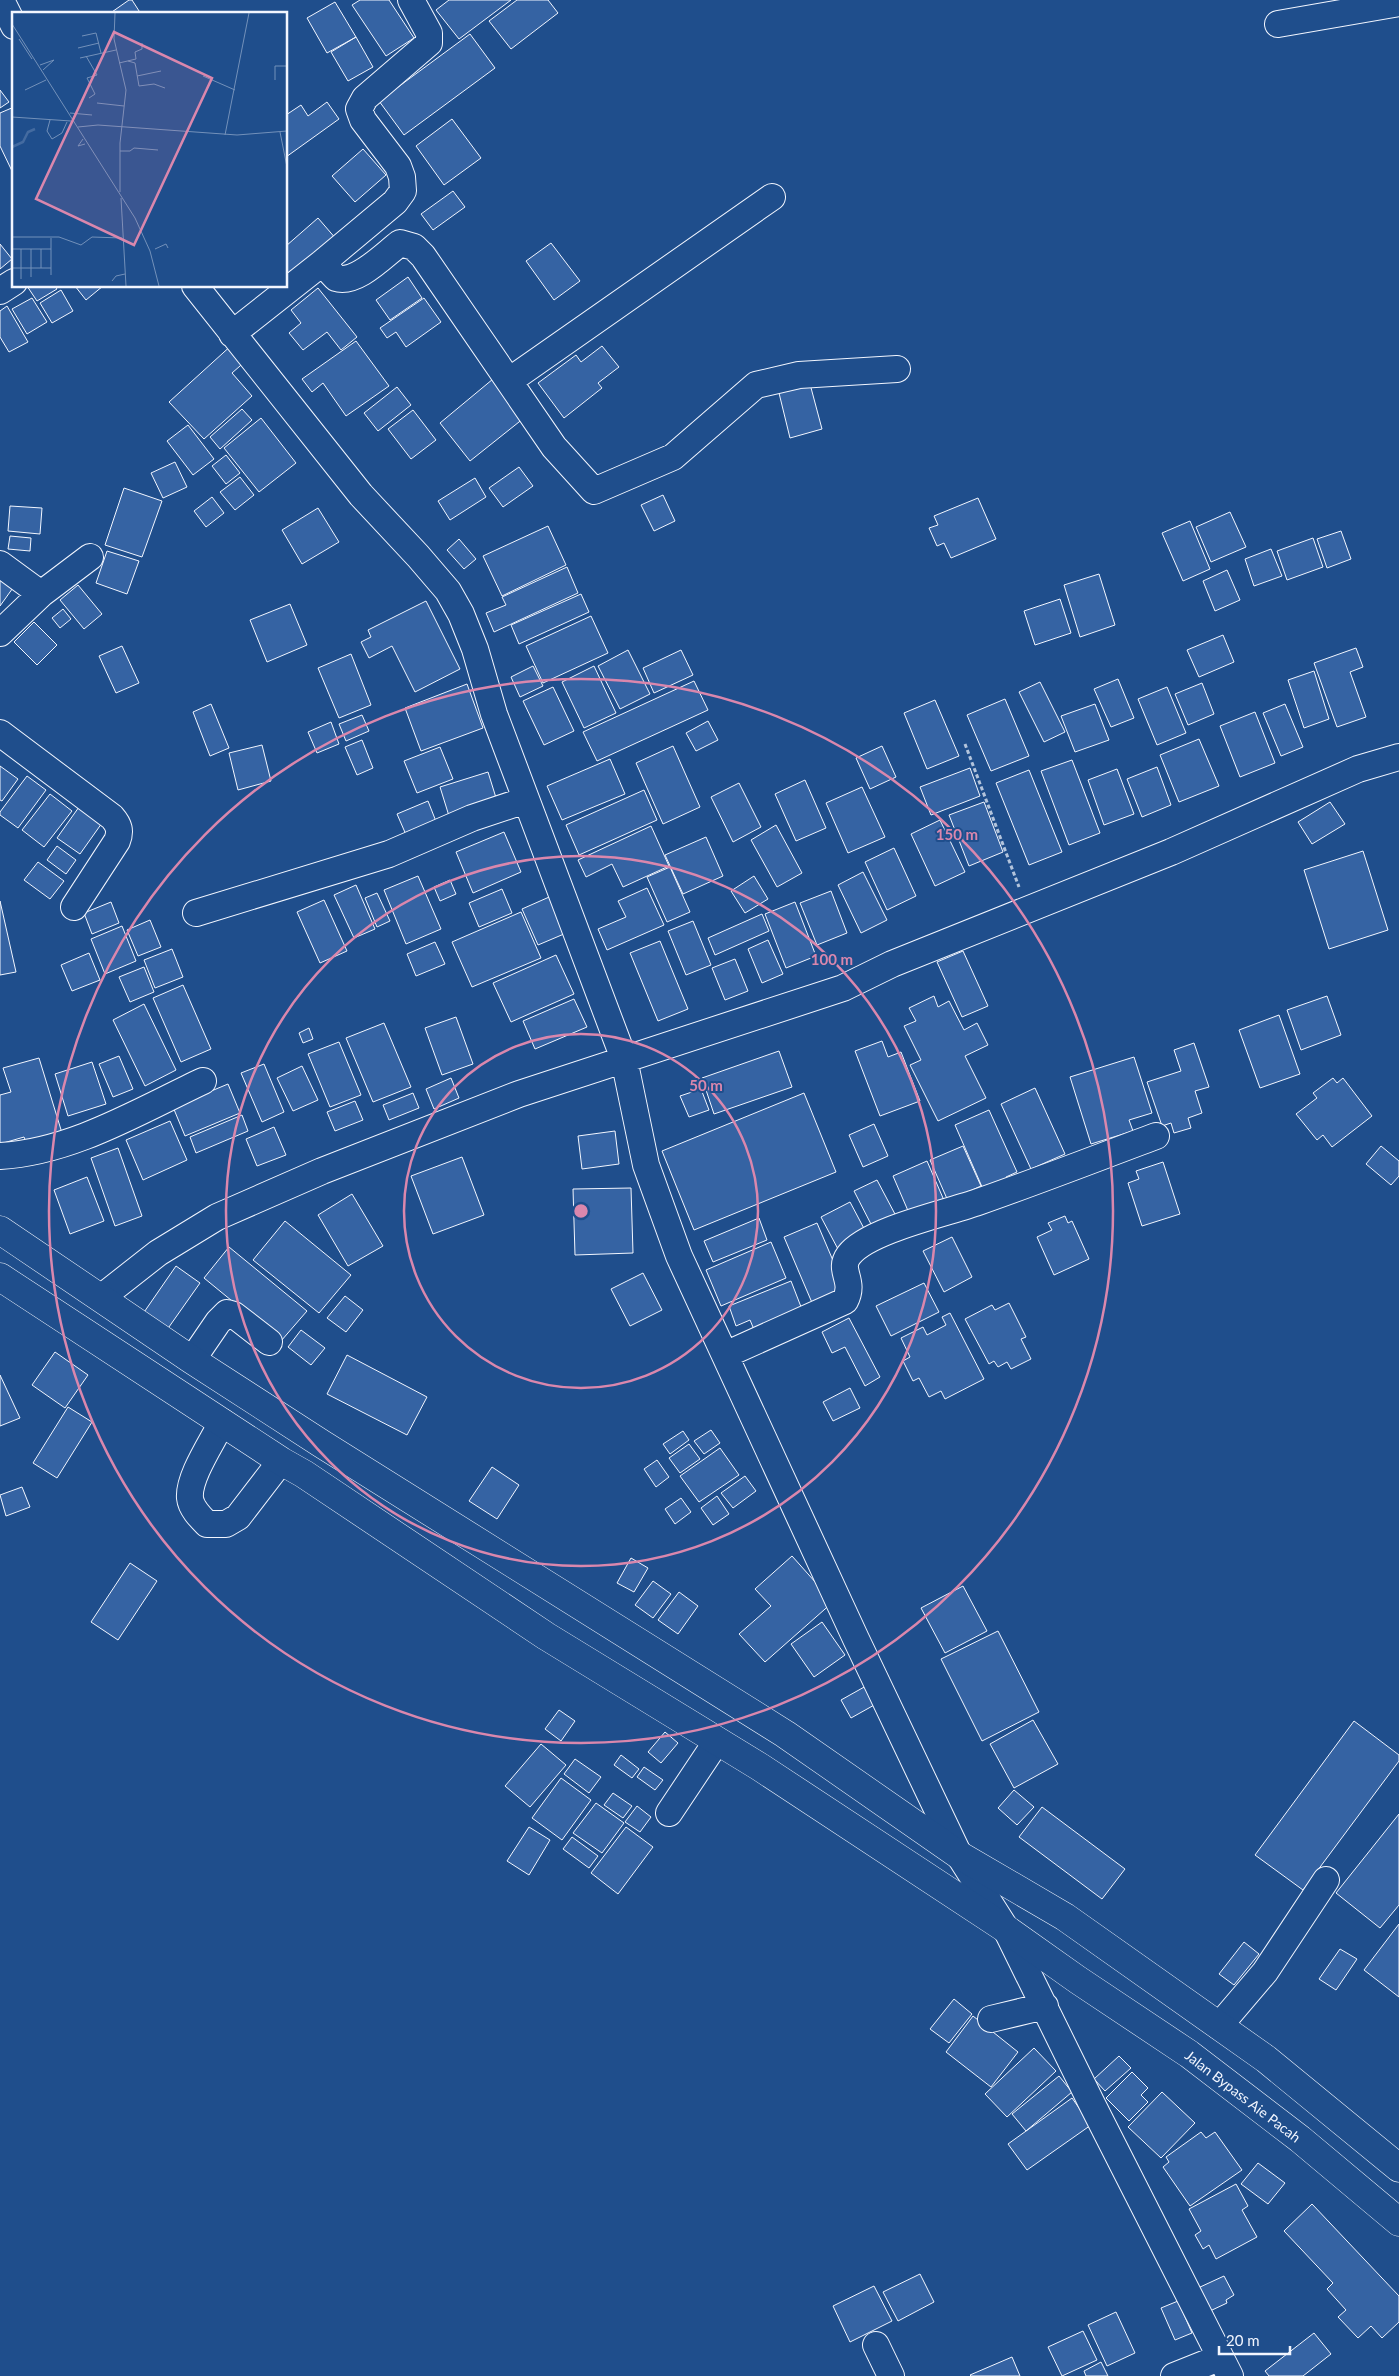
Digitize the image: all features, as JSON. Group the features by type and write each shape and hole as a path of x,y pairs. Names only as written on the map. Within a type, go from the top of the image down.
{"highway":[{"path":"0,1230 192,1360 545,1585 785,1734 959,1855 1065,1917 1309,2092 1399,2168"},
{"name":"Jalan Bypass Aie Pacah","path":"0,1277 280,1461 304,1474 546,1636 717,1741 1006,1929 1211,2071 1300,2139 1399,2222"}],"street":[{"path":"232,334 322,263 394,202 403,191 404,184 398,166 362,120 359,109 365,98 429,42 429,33 411,0"},
{"path":"1278,24 1399,3"},
{"path":"509,381 772,197"},
{"path":"322,263 336,278 349,280 359,275 400,243 414,247 423,256 554,447 594,491 673,457 756,385 799,375 897,369"},
{"path":"0,291 12,283"},
{"path":"197,288 361,495 448,591 461,614 475,649 494,714 624,1059 646,1165 663,1216 724,1355 959,1855 1006,1929 1090,2102 1224,2367 1174,2376"},
{"path":"0,633 41,594 90,557"},
{"path":"0,564 41,594"},
{"path":"0,733 112,817 119,828 120,834 117,841 74,907"},
{"path":"102,1298 158,1253 217,1217 322,1171 519,1094 844,988 892,964 1171,852 1358,769 1399,757"},
{"path":"196,913 388,854 472,818 526,800"},
{"path":"0,1156 24,1155 88,1134 203,1081"},
{"path":"724,1355 845,1301 850,1286 844,1269 846,1261 863,1243 879,1235 977,1202 1156,1136"},
{"path":"192,1360 218,1322 227,1313 234,1315 269,1342"},
{"path":"222,1422 190,1485 190,1499 195,1512 207,1524 226,1524 238,1517 280,1461"},
{"path":"669,1813 717,1741"},
{"path":"1219,2026 1265,1972 1326,1880"},
{"path":"991,2019 1045,2006"},
{"path":"876,2345 891,2376"}],"path":[{"path":"965,744 1010,860 1026,909"}],"building":[{"path":"129,0 132,0 140,12 112,12"},
{"path":"360,0 389,0 414,38 386,56 352,5"},
{"path":"449,0 511,0 459,39 436,10"},
{"path":"517,0 548,0 558,13 511,49 489,21"},
{"path":"335,2 356,37 327,53 307,18"},
{"path":"470,34 495,68 404,135 379,101"},
{"path":"356,37 373,67 348,81 331,52"},
{"path":"0,90 9,102 0,108"},
{"path":"327,102 339,119 288,156 288,114 301,105 308,116"},
{"path":"12,108 12,171 0,146 0,113"},
{"path":"452,119 481,158 444,185 416,146"},
{"path":"363,149 386,175 355,202 332,176"},
{"path":"453,191 465,207 433,230 421,214"},
{"path":"318,218 337,240 288,283 288,244"},
{"path":"551,243 580,281 554,300 526,261"},
{"path":"0,244 12,259 0,269"},
{"path":"408,277 422,298 390,320 376,300"},
{"path":"28,288 57,289 37,301"},
{"path":"77,288 101,288 86,300"},
{"path":"318,288 357,337 341,350 327,332 303,350 289,333 301,323 291,310"},
{"path":"61,290 73,311 52,323 40,303"},
{"path":"32,298 47,322 27,334 12,309"},
{"path":"424,298 441,322 406,347 396,332 387,338 380,328"},
{"path":"7,306 28,342 9,352 0,337 0,311"},
{"path":"356,341 389,386 346,416 323,383 312,392 302,379"},
{"path":"234,343 248,359 232,373 252,396 204,439 169,402"},
{"path":"602,346 619,367 598,383 602,388 564,418 538,383 576,355 581,362"},
{"path":"493,379 524,418 470,461 440,423"},
{"path":"810,384 822,429 790,438 779,393"},
{"path":"397,387 411,405 378,431 364,413"},
{"path":"242,409 252,420 220,449 210,437"},
{"path":"413,410 436,440 411,459 388,429"},
{"path":"261,418 296,463 259,492 224,448"},
{"path":"188,425 214,459 193,475 167,441"},
{"path":"226,455 240,473 226,484 212,466"},
{"path":"175,462 187,487 163,498 151,473"},
{"path":"519,467 533,486 503,507 489,488"},
{"path":"240,477 254,495 235,510 220,492"},
{"path":"475,478 486,497 450,520 438,501"},
{"path":"124,488 162,501 142,557 105,545"},
{"path":"663,495 675,521 654,531 641,505"},
{"path":"212,497 224,513 206,527 194,511"},
{"path":"978,498 996,539 951,558 944,543 937,546 929,528 938,525 934,516"},
{"path":"10,506 42,508 40,534 8,531"},
{"path":"318,508 339,542 302,564 282,530"},
{"path":"1230,512 1246,547 1211,562 1196,527"},
{"path":"1190,521 1210,569 1183,581 1162,533"},
{"path":"548,526 566,565 502,596 483,556"},
{"path":"1341,531 1351,559 1327,568 1317,539"},
{"path":"10,536 31,538 30,551 8,549"},
{"path":"1313,538 1323,567 1287,580 1277,551"},
{"path":"459,539 476,559 464,569 447,550"},
{"path":"1271,549 1282,576 1254,586 1245,559"},
{"path":"107,551 139,561 127,594 96,583"},
{"path":"567,567 578,593 494,632 486,613 506,605 502,597"},
{"path":"1227,570 1240,600 1215,611 1203,581"},
{"path":"0,574 15,585 0,606"},
{"path":"1099,574 1115,625 1080,637 1064,585"},
{"path":"78,585 102,614 84,629 60,600"},
{"path":"581,594 589,612 519,644 511,625"},
{"path":"1060,599 1071,633 1035,645 1024,611"},
{"path":"426,601 460,669 415,692 392,646 369,658 361,642 371,637 368,630"},
{"path":"290,604 307,645 267,662 250,620"},
{"path":"63,609 71,619 60,628 52,618"},
{"path":"591,616 608,653 543,683 526,646"},
{"path":"34,622 57,645 37,665 14,642"},
{"path":"1223,635 1234,662 1199,677 1187,650"},
{"path":"122,646 139,683 116,693 99,656"},
{"path":"1356,648 1363,667 1350,672 1366,717 1337,727 1314,663"},
{"path":"628,650 650,694 620,709 598,666"},
{"path":"681,650 693,675 654,693 643,668"},
{"path":"351,654 371,705 339,718 318,668"},
{"path":"533,666 543,686 520,697 511,677"},
{"path":"594,666 616,713 584,728 562,682"},
{"path":"1314,671 1329,719 1304,728 1288,680"},
{"path":"1118,679 1134,718 1111,727 1094,689"},
{"path":"694,681 708,710 597,761 583,732"},
{"path":"1040,682 1065,732 1044,742 1019,692"},
{"path":"1202,683 1214,714 1188,725 1175,694"},
{"path":"467,684 483,728 421,751 405,708"},
{"path":"553,687 574,731 544,745 523,701"},
{"path":"1167,687 1186,733 1157,745 1138,699"},
{"path":"1005,699 1029,756 991,771 967,715"},
{"path":"935,700 959,756 927,769 904,713"},
{"path":"211,704 229,748 210,756 193,712"},
{"path":"1095,704 1109,740 1075,752 1061,716"},
{"path":"1285,704 1303,747 1281,756 1263,713"},
{"path":"1255,712 1275,763 1240,777 1220,726"},
{"path":"362,715 369,731 346,741 339,724"},
{"path":"708,721 718,740 696,751 686,733"},
{"path":"331,722 339,744 317,753 308,732"},
{"path":"1199,739 1219,786 1179,802 1160,755"},
{"path":"362,740 373,768 357,775 345,747"},
{"path":"262,745 271,781 238,790 229,753"},
{"path":"673,746 700,807 663,824 636,763"},
{"path":"882,746 896,777 870,789 856,758"},
{"path":"440,747 453,779 417,793 404,761"},
{"path":"610,759 625,794 562,820 547,786"},
{"path":"1072,760 1100,833 1069,845 1041,771"},
{"path":"0,766 18,779 2,801 0,800"},
{"path":"1157,767 1171,805 1142,817 1127,779"},
{"path":"970,768 980,796 931,815 920,787"},
{"path":"1117,769 1134,814 1104,825 1088,780"},
{"path":"1029,770 1062,852 1029,865 996,783"},
{"path":"488,772 497,801 449,816 440,787"},
{"path":"27,776 46,790 18,828 0,815 0,812"},
{"path":"805,780 826,828 796,841 775,794"},
{"path":"739,783 761,827 733,842 711,797"},
{"path":"862,787 885,837 848,853 826,803"},
{"path":"644,790 657,820 579,855 566,825"},
{"path":"50,794 72,811 44,847 22,830"},
{"path":"428,801 437,824 407,837 397,814"},
{"path":"984,802 1003,852 969,866 949,815"},
{"path":"1330,802 1345,824 1312,844 1298,822"},
{"path":"79,807 102,823 80,854 57,838"},
{"path":"940,820 965,872 935,886 911,834"},
{"path":"776,825 802,873 777,887 751,840"},
{"path":"651,826 669,866 623,887 612,864 586,877 578,860"},
{"path":"504,832 521,872 473,893 456,852"},
{"path":"706,837 723,876 683,894 665,855"},
{"path":"57,846 76,860 66,874 47,860"},
{"path":"894,848 916,896 887,910 865,862"},
{"path":"1363,851 1388,930 1329,949 1304,870"},
{"path":"38,862 64,881 50,899 24,880"},
{"path":"670,867 690,912 667,922 647,877"},
{"path":"863,872 887,920 861,933 838,885"},
{"path":"418,876 441,929 406,944 384,890"},
{"path":"754,876 768,899 745,913 731,891"},
{"path":"450,880 456,894 440,901 434,887"},
{"path":"356,885 375,929 354,938 334,895"},
{"path":"647,888 664,925 607,950 598,929 626,917 618,901"},
{"path":"502,889 512,913 479,927 469,903"},
{"path":"831,891 847,933 817,945 800,903"},
{"path":"377,893 390,921 377,927 365,898"},
{"path":"556,894 571,931 538,945 522,909"},
{"path":"324,900 347,951 320,963 297,912"},
{"path":"0,901 16,972 0,975"},
{"path":"111,902 119,923 92,934 84,913"},
{"path":"795,902 816,956 786,968 765,914"},
{"path":"521,912 541,958 472,987 452,942"},
{"path":"762,914 769,931 715,955 708,938"},
{"path":"150,920 161,947 138,956 127,930"},
{"path":"693,921 711,965 686,975 668,931"},
{"path":"122,926 136,961 105,974 91,939"},
{"path":"768,940 783,974 762,983 748,949"},
{"path":"660,941 688,1009 658,1021 630,953"},
{"path":"435,942 445,964 416,976 407,954"},
{"path":"172,949 183,977 155,988 144,960"},
{"path":"963,951 988,1006 962,1017 937,962"},
{"path":"89,953 100,980 72,991 61,965"},
{"path":"556,955 574,994 511,1022 493,983"},
{"path":"735,959 748,991 725,1000 712,968"},
{"path":"144,967 154,992 130,1002 119,977"},
{"path":"183,985 211,1049 181,1062 153,998"},
{"path":"934,996 938,1007 949,1001 964,1030 977,1023 988,1045 965,1056 986,1098 938,1121 910,1065 921,1060 904,1026 916,1021 909,1008"},
{"path":"1327,996 1341,1035 1301,1050 1287,1010"},
{"path":"574,999 587,1027 535,1049 523,1021"},
{"path":"144,1004 176,1070 145,1086 113,1020"},
{"path":"1279,1015 1300,1074 1260,1088 1239,1030"},
{"path":"456,1017 473,1064 442,1075 425,1028"},
{"path":"384,1023 411,1087 373,1102 346,1038"},
{"path":"309,1028 313,1039 303,1043 299,1033"},
{"path":"882,1041 888,1057 901,1052 920,1101 880,1116 855,1051"},
{"path":"339,1042 361,1095 330,1107 308,1054"},
{"path":"1194,1043 1209,1087 1195,1091 1202,1113 1188,1118 1191,1128 1174,1133 1171,1123 1162,1126 1147,1082 1181,1071 1174,1050"},
{"path":"779,1051 792,1087 714,1114 702,1078"},
{"path":"119,1056 133,1089 113,1097 99,1064"},
{"path":"1134,1057 1152,1113 1129,1120 1133,1131 1091,1144 1070,1077"},
{"path":"39,1058 62,1133 27,1144 24,1137 0,1144 0,1095 11,1092 3,1068"},
{"path":"92,1062 106,1104 68,1116 55,1074"},
{"path":"264,1064 284,1112 262,1122 241,1073"},
{"path":"302,1066 318,1100 293,1111 277,1078"},
{"path":"451,1078 459,1098 434,1109 426,1089"},
{"path":"1333,1078 1337,1083 1343,1078 1372,1116 1332,1147 1323,1135 1317,1140 1296,1114 1317,1098 1313,1093"},
{"path":"228,1084 240,1113 185,1136 173,1107"},
{"path":"1035,1088 1065,1154 1031,1169 1001,1104"},
{"path":"701,1089 709,1110 689,1117 680,1096"},
{"path":"413,1093 419,1108 389,1120 383,1105"},
{"path":"804,1093 836,1172 694,1230 662,1151"},
{"path":"355,1101 363,1120 335,1131 327,1112"},
{"path":"989,1110 1017,1172 1006,1177 1010,1185 986,1196 955,1125"},
{"path":"242,1115 248,1131 196,1153 190,1137"},
{"path":"170,1121 187,1160 143,1180 126,1140"},
{"path":"874,1124 888,1156 863,1167 849,1135"},
{"path":"274,1127 286,1155 257,1166 246,1139"},
{"path":"615,1131 619,1164 582,1169 578,1136"},
{"path":"963,1146 981,1186 948,1201 930,1160"},
{"path":"1381,1146 1399,1161 1399,1176 1391,1185 1366,1164"},
{"path":"118,1148 142,1216 115,1226 91,1158"},
{"path":"462,1157 484,1215 433,1234 411,1176"},
{"path":"927,1161 946,1205 912,1220 893,1176"},
{"path":"1163,1162 1180,1214 1142,1226 1128,1183 1139,1179 1136,1171"},
{"path":"87,1177 104,1221 70,1234 54,1190"},
{"path":"877,1180 896,1216 873,1228 854,1191"},
{"path":"631,1188 633,1253 575,1255 573,1189"},
{"path":"352,1194 383,1246 348,1266 318,1215"},
{"path":"850,1202 868,1236 839,1251 821,1217"},
{"path":"1065,1216 1068,1223 1072,1221 1089,1259 1054,1275 1037,1237 1052,1230 1048,1223"},
{"path":"759,1218 767,1240 713,1262 704,1241"},
{"path":"285,1221 351,1275 319,1313 253,1260"},
{"path":"817,1223 846,1291 813,1305 784,1237"},
{"path":"952,1237 972,1277 944,1292 923,1251"},
{"path":"771,1242 786,1278 721,1306 706,1270"},
{"path":"229,1247 307,1311 281,1341 204,1278"},
{"path":"176,1266 200,1283 164,1334 140,1318"},
{"path":"643,1273 662,1310 630,1326 611,1289"},
{"path":"791,1281 803,1312 758,1339 750,1320 736,1326 729,1306"},
{"path":"924,1283 939,1312 891,1336 876,1306"},
{"path":"345,1296 363,1310 346,1332 327,1318"},
{"path":"1009,1303 1026,1337 1021,1339 1031,1359 1011,1369 1007,1362 998,1367 994,1361 989,1364 965,1319 992,1305 995,1310"},
{"path":"950,1313 984,1379 945,1399 941,1391 929,1397 919,1378 913,1381 903,1361 910,1357 901,1338 923,1327 927,1335 946,1325 942,1317"},
{"path":"849,1318 880,1377 865,1386 845,1347 832,1353 822,1332"},
{"path":"301,1330 325,1348 311,1365 288,1347"},
{"path":"55,1352 88,1375 65,1408 32,1385"},
{"path":"347,1355 427,1397 407,1435 327,1394"},
{"path":"0,1375 20,1418 0,1426"},
{"path":"850,1388 860,1408 833,1421 823,1402"},
{"path":"68,1407 92,1422 57,1478 33,1463"},
{"path":"711,1430 720,1443 704,1454 694,1441"},
{"path":"683,1431 689,1440 670,1454 663,1444"},
{"path":"689,1444 700,1459 680,1473 669,1458"},
{"path":"720,1448 739,1475 699,1502 680,1476"},
{"path":"657,1460 669,1477 656,1487 644,1469"},
{"path":"492,1467 519,1485 497,1519 469,1501"},
{"path":"745,1476 756,1491 733,1508 721,1493"},
{"path":"22,1487 30,1507 6,1516 0,1495"},
{"path":"717,1496 729,1514 713,1525 701,1508"},
{"path":"681,1498 691,1512 675,1524 665,1509"},
{"path":"792,1556 833,1602 765,1662 739,1634 771,1606 755,1589"},
{"path":"631,1558 648,1568 634,1592 617,1583"},
{"path":"130,1563 157,1581 118,1640 91,1622"},
{"path":"653,1581 671,1594 653,1618 635,1605"},
{"path":"963,1586 987,1631 945,1653 921,1608"},
{"path":"679,1592 698,1606 678,1634 658,1620"},
{"path":"822,1622 845,1655 814,1677 791,1644"},
{"path":"998,1631 1039,1712 982,1741 941,1659"},
{"path":"866,1686 876,1704 851,1718 841,1700"},
{"path":"559,1710 575,1721 561,1741 545,1729"},
{"path":"1033,1720 1058,1764 1014,1788 990,1744"},
{"path":"1354,1721 1399,1755 1399,1761 1303,1890 1255,1855"},
{"path":"665,1732 678,1743 661,1763 648,1752"},
{"path":"541,1744 566,1765 530,1807 505,1786"},
{"path":"621,1755 639,1769 632,1778 614,1765"},
{"path":"575,1759 601,1777 589,1793 564,1774"},
{"path":"644,1767 663,1780 655,1790 637,1777"},
{"path":"561,1778 591,1800 562,1840 532,1818"},
{"path":"1014,1790 1034,1807 1017,1825 998,1808"},
{"path":"613,1793 632,1806 623,1818 604,1805"},
{"path":"596,1803 624,1823 602,1853 573,1833"},
{"path":"637,1806 651,1817 640,1832 625,1822"},
{"path":"1042,1807 1125,1869 1102,1899 1019,1837"},
{"path":"1399,1814 1399,1905 1380,1928 1336,1893"},
{"path":"529,1827 550,1840 529,1875 507,1861"},
{"path":"626,1827 653,1847 618,1894 591,1873"},
{"path":"572,1837 598,1856 589,1868 563,1849"},
{"path":"1399,1924 1399,1997 1364,1970"},
{"path":"1244,1942 1259,1954 1234,1985 1219,1974"},
{"path":"1340,1949 1357,1959 1336,1990 1319,1979"},
{"path":"954,1999 972,2014 949,2043 930,2029"},
{"path":"973,2016 1018,2052 991,2087 946,2052"},
{"path":"1034,2048 1056,2071 1007,2117 985,2094"},
{"path":"1119,2056 1131,2068 1105,2091 1094,2079"},
{"path":"1132,2072 1148,2088 1141,2095 1148,2102 1129,2121 1106,2098"},
{"path":"1059,2076 1072,2092 1026,2131 1012,2114"},
{"path":"1162,2092 1195,2123 1161,2158 1128,2127"},
{"path":"1072,2098 1091,2125 1027,2170 1008,2144"},
{"path":"1201,2132 1206,2138 1215,2132 1242,2170 1190,2206 1163,2167 1169,2162 1166,2157"},
{"path":"1258,2163 1285,2183 1268,2204 1241,2184"},
{"path":"1236,2184 1248,2206 1242,2210 1257,2237 1216,2259 1209,2245 1203,2249 1195,2235 1201,2231 1189,2209"},
{"path":"1312,2204 1399,2296 1399,2322 1382,2338 1371,2326 1358,2338 1338,2317 1346,2310 1327,2289 1333,2283 1284,2231"},
{"path":"920,2274 934,2302 898,2321 883,2292"},
{"path":"1224,2276 1234,2295 1226,2300 1227,2303 1210,2311 1198,2288"},
{"path":"874,2286 892,2321 850,2342 833,2306"},
{"path":"1178,2301 1192,2333 1175,2340 1161,2308"},
{"path":"1116,2312 1135,2353 1107,2366 1088,2325"},
{"path":"1083,2331 1097,2360 1062,2376 1048,2347"},
{"path":"1314,2333 1331,2354 1303,2376 1269,2376 1265,2371"},
{"path":"1012,2357 1020,2376 970,2375"},
{"path":"1101,2362 1108,2376 1086,2376 1084,2371"}]}
